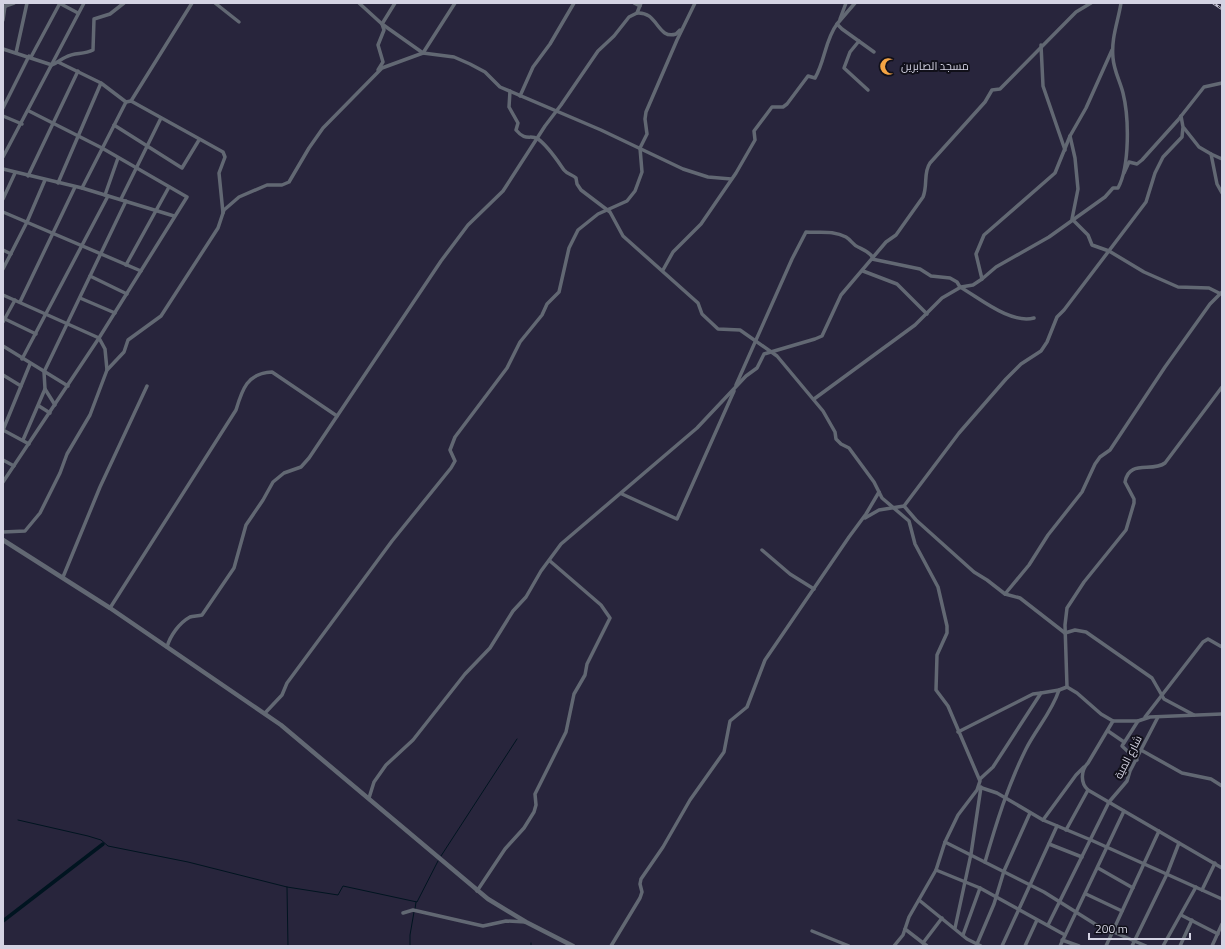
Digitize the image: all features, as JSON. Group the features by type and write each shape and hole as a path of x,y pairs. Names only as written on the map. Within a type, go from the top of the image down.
{"street":[{"path":"3,20 4,6 12,3"},
{"path":"16,53 27,3"},
{"path":"3,108 59,3 78,13"},
{"path":"3,157 22,124 84,3"},
{"path":"3,49 52,65 66,57 75,54 85,54 93,50 94,19 110,14 124,3"},
{"path":"131,101 192,3"},
{"path":"215,3 239,22"},
{"path":"359,3 382,24 424,53 454,57 482,70 500,87 510,92 640,148 695,174 732,179"},
{"path":"382,24 395,3"},
{"path":"3,532 25,531 36,520 53,489 67,454 90,415 107,370 124,352 128,340 161,316 218,228 224,210 239,197 267,185 282,185 289,182 319,133 382,68 424,53 455,3"},
{"path":"520,96 533,67 550,44 574,3"},
{"path":"634,3 640,5 637,13"},
{"path":"265,713 282,695 287,683 392,541 451,468 454,461 450,450 455,437 499,379 520,342 542,315 547,304 559,292 572,241 578,230 598,214 626,201 635,191 642,175 640,148 647,134 645,119 646,112 677,40 695,3"},
{"path":"838,23 846,3"},
{"path":"663,270 672,252 701,224 732,179 755,140 754,131 769,110 775,106 783,107 787,104 808,76 815,78 819,72 830,33 855,3"},
{"path":"369,798 374,782 386,764 409,745 460,679 490,648 513,611 526,597 541,571 562,544 697,428 735,388 757,368 763,355 770,351 819,338 841,295 863,271 886,242 896,235 923,197 926,190 926,169 930,163 985,102 992,90 1000,89 1041,45 1079,9 1091,3"},
{"path":"1121,3 1113,33 1113,49 1114,67 1123,92 1128,143 1123,176"},
{"path":"167,647 169,639 190,617 202,615 234,568 246,526 273,482 284,473 304,464 332,426 337,416 442,261 468,225 503,191 537,138 598,51 614,36 629,17 637,13 645,13 651,16 660,29 670,35 676,34 686,23"},
{"path":"838,23 874,52"},
{"path":"377,72 383,62 378,45 384,30 382,24"},
{"path":"859,41 850,52 844,68 868,90"},
{"path":"1041,45 1043,86 1065,150"},
{"path":"982,279 976,254 984,235 994,225 1008,216 1055,173 1070,136 1086,108 1113,49"},
{"path":"58,62 101,83 126,102 131,101 225,154 219,173 223,214"},
{"path":"28,176 78,71"},
{"path":"58,183 101,83"},
{"path":"814,399 915,325 942,298 960,287 973,285 996,267 1048,237 1105,197 1113,188 1118,188 1129,162 1138,164 1181,116 1204,87 1222,83"},
{"path":"510,92 509,107 518,123 516,130 526,138 537,138 558,159 564,170 576,178 577,184 581,190 607,210 612,216 622,236 663,270 698,303 702,314 718,329 740,330 770,351 781,361 823,411 835,432 836,439 840,444 850,448 871,478 885,502 909,521 915,544 938,587 947,626 947,633 937,655 936,690 946,702 980,779 971,854 955,928"},
{"path":"82,188 126,102"},
{"path":"3,482 99,338 187,197 136,169 102,148 28,111"},
{"path":"3,116 22,124"},
{"path":"863,519 879,510 895,509 904,506 960,433 1006,379 1021,364 1041,351 1047,342 1057,317 1064,310 1146,202 1155,173 1165,154 1182,137 1183,127 1181,116"},
{"path":"121,199 161,118"},
{"path":"114,126 182,168 199,140"},
{"path":"1183,127 1199,147 1222,159"},
{"path":"1070,136 1075,158 1078,189 1072,219"},
{"path":"1210,154 1217,184 1222,192"},
{"path":"22,359 82,245 106,195 118,158"},
{"path":"3,170 75,186 174,216"},
{"path":"3,200 16,173"},
{"path":"3,269 27,222 45,180"},
{"path":"36,334 4,320 18,301 75,186"},
{"path":"126,265 169,188"},
{"path":"23,440 44,389 44,372 68,325 126,201"},
{"path":"3,212 141,271"},
{"path":"1005,594 1029,565 1048,535 1082,492 1089,473 1095,464 1100,457 1110,450 1165,367 1221,293 1209,288 1178,287 1144,272 1109,251 1092,245 1088,235 1072,219"},
{"path":"622,494 677,519 798,244 806,232 820,233 830,231 846,237 856,247 871,254 873,258 920,269 931,276 950,278 957,282 960,287 1003,313 1015,318 1026,320 1034,318"},
{"path":"3,250 11,254"},
{"path":"863,271 897,284 927,314"},
{"path":"90,276 127,294"},
{"path":"3,295 99,338 105,349 107,370"},
{"path":"80,298 114,314"},
{"path":"3,346 68,386"},
{"path":"29,444 3,428 30,364"},
{"path":"110,608 236,410 240,393 248,383 262,374 272,372 337,416"},
{"path":"3,375 21,386"},
{"path":"63,577 100,487 147,386"},
{"path":"1067,687 1065,614 1071,600 1094,568 1126,530 1131,519 1134,499 1126,485 1128,473 1136,468 1157,467 1164,463 1222,388"},
{"path":"44,389 55,405"},
{"path":"38,406 50,413"},
{"path":"3,460 14,466"},
{"path":"611,946 640,898 642,892 640,882 643,875 664,847 690,800 724,752 731,718 746,707 765,660 863,519 879,492"},
{"path":"904,506 916,520 978,576 987,580 1005,594 1020,598 1065,633"},
{"path":"3,540 110,608 265,713 293,734 477,891 526,922 573,946"},
{"path":"762,550 790,574 814,589"},
{"path":"477,891 505,849 524,828 534,812 536,806 535,794 566,732 574,694 585,675 587,664 610,618 601,605 550,561"},
{"path":"1065,633 1076,630 1086,632 1152,678 1162,697 1194,715"},
{"path":"1145,718 1203,642 1208,639 1222,647"},
{"path":"958,732 1033,694 1059,690 1067,687"},
{"path":"1067,687 1077,693 1101,714 1113,721 1138,721 1145,718 1222,714"},
{"path":"985,862 1014,774 1032,736 1055,701 1059,690"},
{"path":"980,779 993,767 1041,693"},
{"name":"شارع المية","path":"1048,925 1109,802 1127,781 1130,771 1158,717"},
{"path":"1043,820 1076,775 1084,767 1113,721"},
{"path":"1137,760 1122,747 1138,721"},
{"path":"1108,731 1124,742"},
{"path":"1141,750 1182,773 1211,779 1222,786"},
{"path":"1084,767 1082,781 1083,785 1088,790 1222,868"},
{"path":"980,787 991,790 1043,820 1108,847 1222,899"},
{"path":"895,946 909,917 936,870 945,842 960,812 980,787"},
{"path":"1066,830 1088,790"},
{"path":"1060,946 1075,912 1086,894 1124,811"},
{"path":"977,944 996,898 1004,871 1030,813"},
{"path":"1002,946 1017,909 1030,885 1056,826"},
{"path":"1106,946 1111,932 1159,831"},
{"path":"945,842 1030,885 1133,944 1146,946"},
{"path":"1133,944 1167,874 1179,843"},
{"path":"1049,844 1082,857"},
{"path":"1202,890 1215,863"},
{"path":"1098,868 1132,888"},
{"path":"936,870 980,888 1065,935"},
{"path":"1163,946 1196,887"},
{"path":"963,935 980,888"},
{"path":"1086,894 1122,911"},
{"path":"920,900 963,935 981,946"},
{"path":"403,913 413,910 483,926 506,921 526,922"},
{"path":"1181,915 1218,934"},
{"path":"923,943 942,918"},
{"path":"1026,946 1037,920"},
{"path":"1180,946 1192,920"},
{"path":"1212,946 1222,924"},
{"path":"905,928 927,946"},
{"path":"812,930 849,946"},
{"path":"1062,940 1079,946"}],"waterway":[{"path":"441,856 517,739"},
{"path":"18,820 88,836 101,840 108,846 188,862 287,887 338,895 343,886 417,902 438,861"},
{"path":"3,921 103,844"},
{"path":"287,887 288,946"},
{"path":"415,909 416,902"},
{"path":"410,946 410,935 414,912"}],"railway":[{"path":"1213,3 1222,9"}],"place":[{"name":"مسجد الصابرين","path":"888,66"}]}
